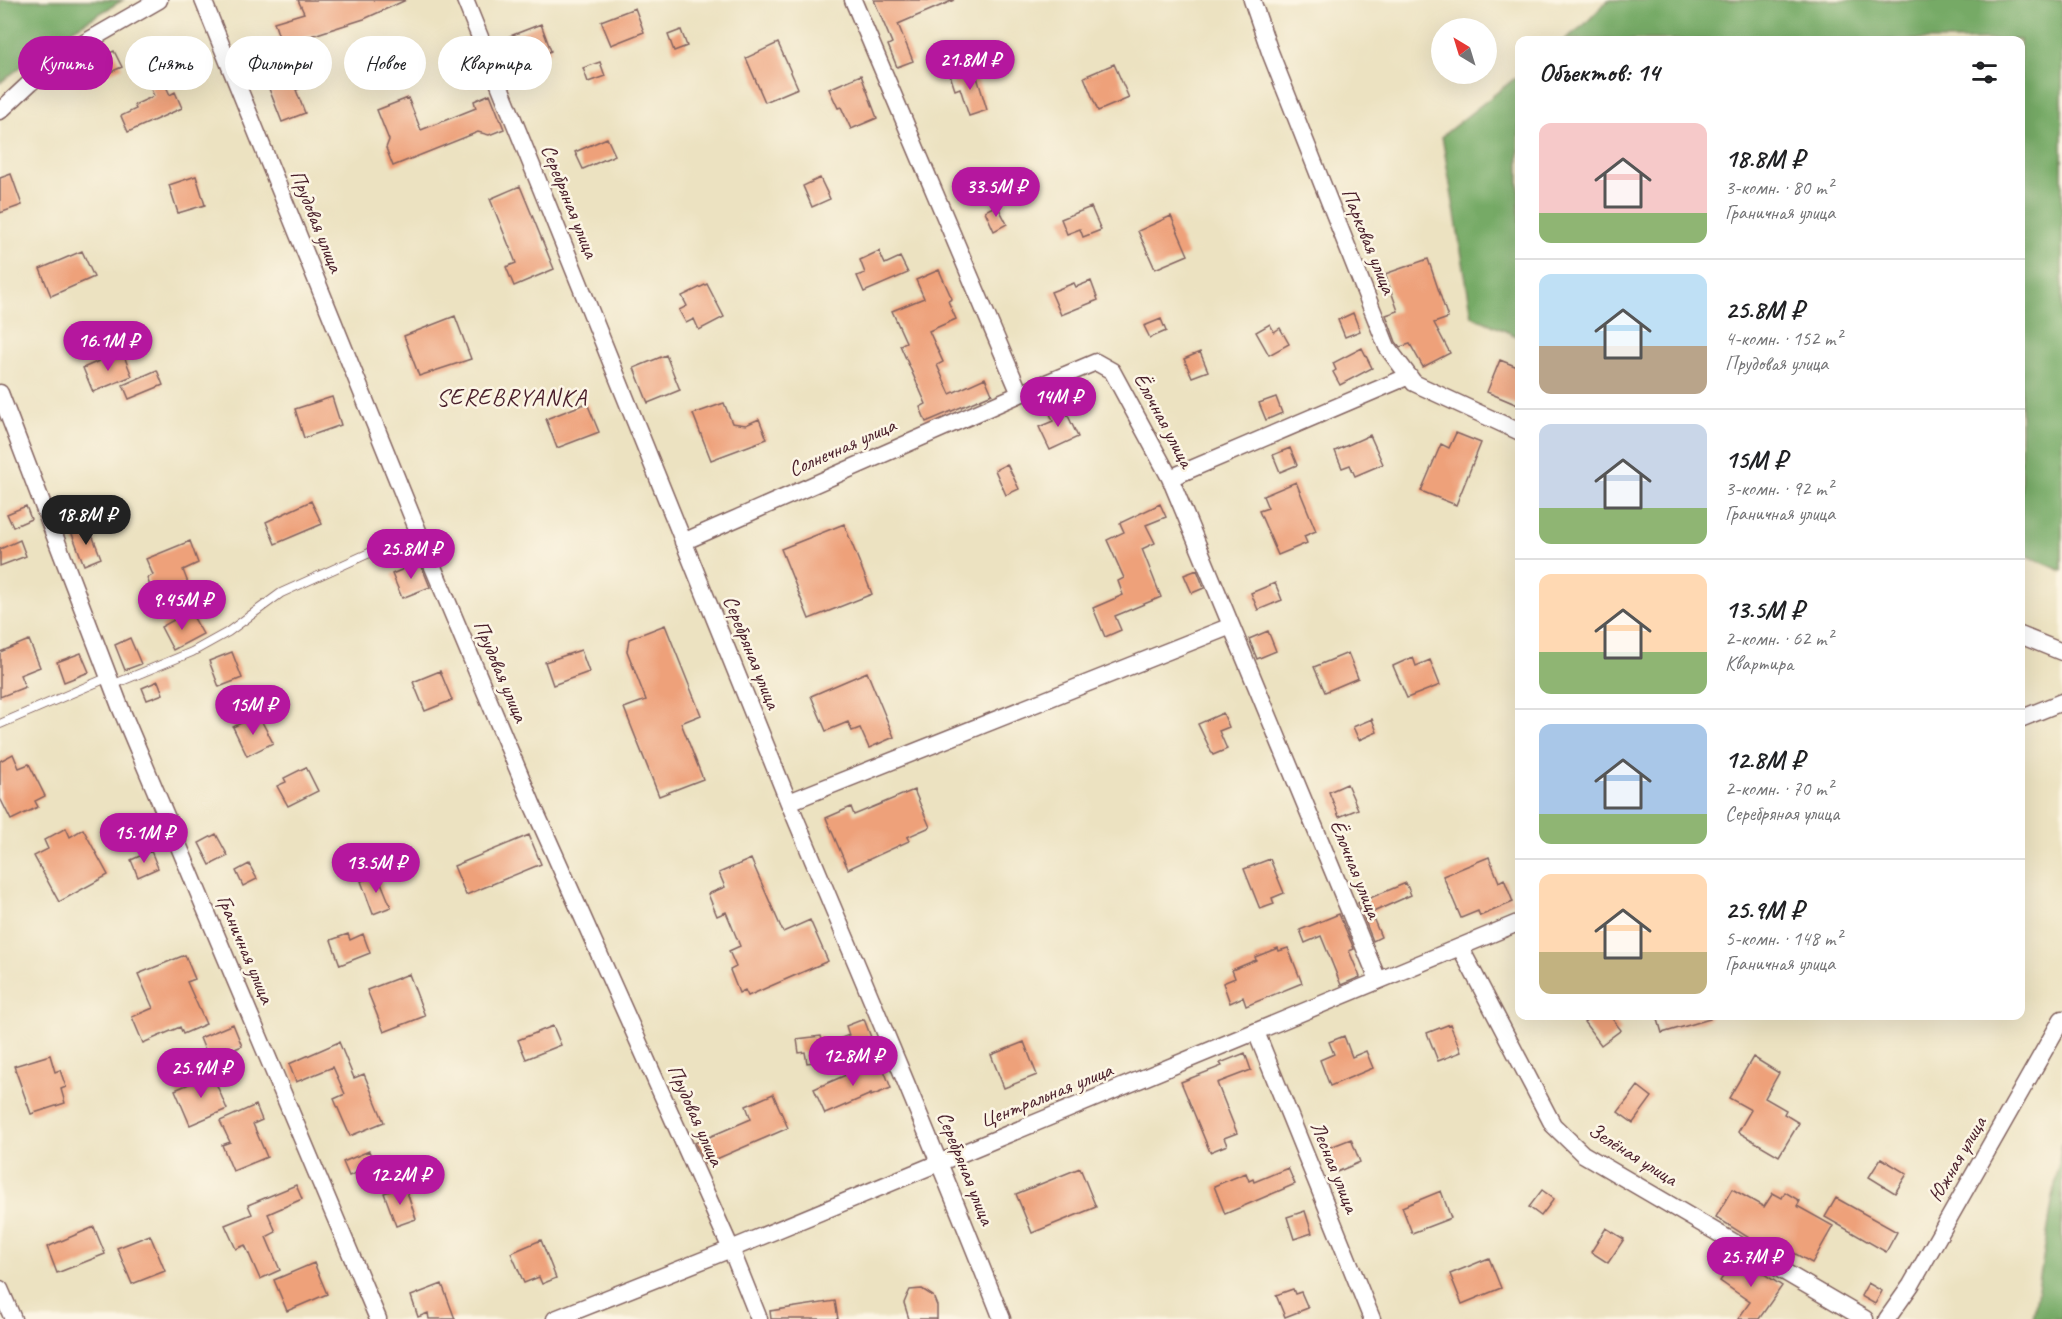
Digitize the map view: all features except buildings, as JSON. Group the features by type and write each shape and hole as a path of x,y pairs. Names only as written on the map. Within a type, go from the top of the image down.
{"street":[{"path":"0,111 30,83 79,46 159,0"},
{"name":"Прудовая улица","path":"203,0 532,806 731,1250 759,1319"},
{"name":"Серебряная улица","path":"465,0 683,542 940,1162 1002,1319"},
{"path":"853,0 1020,394"},
{"name":"Парковая улица","path":"1252,0 1270,52 1387,347 1414,383 1515,430"},
{"name":"Ёлочная улица","path":"1020,394 1096,362 1112,371 1170,478 1378,980"},
{"path":"1170,478 1409,376"},
{"name":"Граничная улица","path":"0,393 110,681 378,1319"},
{"name":"Солнечная улица","path":"683,542 1020,394"},
{"path":"789,802 1231,626"},
{"path":"2025,637 2062,652"},
{"path":"2025,717 2062,702"},
{"name":"Центральная улица","path":"555,1319 731,1250 1515,924"},
{"name":"Зелёная улица","path":"1460,947 1553,1125 1583,1154 1865,1319"},
{"name":"Южная улица","path":"1887,1319 1911,1285 2062,1019"},
{"name":"Лесная улица","path":"1256,1032 1372,1319"},
{"path":"0,1289 13,1319"}],"lane":[{"path":"0,724 192,652 228,632 281,593 418,531"}],"green space":[{"path":"0,0 123,0 61,36 18,36 18,69 0,83"},
{"path":"1608,0 2062,0 2062,571 2025,555 2025,36 1569,36 1584,25"},
{"path":"1515,78 1515,335 1472,316 1442,136"},
{"path":"2062,1143 2062,1319 2033,1319"}],"district":[{"name":"SEREBRYANKA","path":"512,397"}]}
